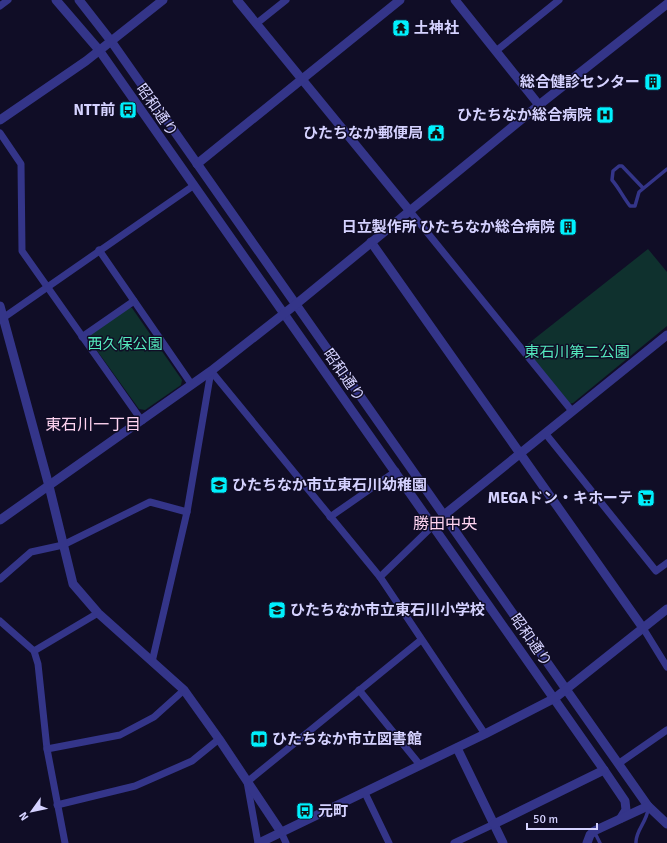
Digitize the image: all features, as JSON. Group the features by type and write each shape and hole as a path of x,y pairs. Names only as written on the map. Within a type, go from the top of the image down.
{"street":[{"path":"0,6 8,0"},
{"name":"昭和通り","path":"56,0 99,50 193,186 396,471 604,770 625,801 626,810 621,818"},
{"name":"昭和通り","path":"80,0 111,41 618,764 648,806 667,824"},
{"path":"0,120 99,50 163,0"},
{"path":"236,0 572,411"},
{"path":"256,24 286,0"},
{"path":"197,164 400,0"},
{"path":"455,0 539,105"},
{"path":"496,51 559,0"},
{"path":"0,520 212,371 284,314 539,105 667,4"},
{"path":"0,132 21,164 22,252 142,421"},
{"path":"2,319 193,186"},
{"path":"371,242 643,628 667,667"},
{"path":"99,250 192,385"},
{"path":"82,337 134,301"},
{"path":"0,306 2,319 49,486 73,584 98,614 184,690 219,739 281,832 286,843"},
{"path":"380,577 444,515 667,334"},
{"path":"152,662 187,512 212,371"},
{"path":"212,371 380,577 484,734"},
{"path":"545,433 656,571 667,562"},
{"path":"330,517 396,471"},
{"path":"0,579 32,552 63,545 150,502 187,512"},
{"path":"247,782 259,843 457,748 554,698 567,690 667,609"},
{"path":"34,651 98,614"},
{"path":"0,621 34,651 38,664 47,748 65,843"},
{"path":"247,782 421,640"},
{"path":"47,748 120,734 154,718 184,690"},
{"path":"359,690 420,765"},
{"path":"618,764 667,730"},
{"path":"57,805 135,786 192,761 219,739"},
{"path":"457,748 503,843"},
{"path":"454,843 604,770"},
{"path":"365,793 389,843"},
{"path":"587,843 590,835 594,831 648,806"}],"lane":[{"path":"643,188 622,166 613,171 612,180 630,206 635,206 639,192 667,169"},
{"path":"636,843 638,832 648,816 648,806"},
{"path":"594,831 600,843"}],"green space":[{"name":"東石川第二公園","path":"648,249 667,272 667,326 573,403 568,404 524,347"},
{"name":"西久保公園","path":"128,308 132,308 182,380 181,385 145,410 139,409 88,338 89,334"}],"place":[{"name":"土神社","path":"401,28"},
{"name":"総合健診センター","path":"653,82"},
{"name":"NTT前","path":"128,110"},
{"name":"ひたちなか総合病院","path":"605,115"},
{"name":"ひたちなか郵便局","path":"436,133"},
{"name":"日立製作所 ひたちなか総合病院","path":"568,227"},
{"name":"ひたちなか市立東石川幼稚園","path":"219,485"},
{"name":"MEGAドン・キホーテ","path":"646,498"},
{"name":"ひたちなか市立東石川小学校","path":"277,610"},
{"name":"ひたちなか市立図書館","path":"259,739"},
{"name":"元町","path":"305,811"}],"district":[{"name":"東石川一丁目","path":"93,425"},
{"name":"勝田中央","path":"445,524"}]}
